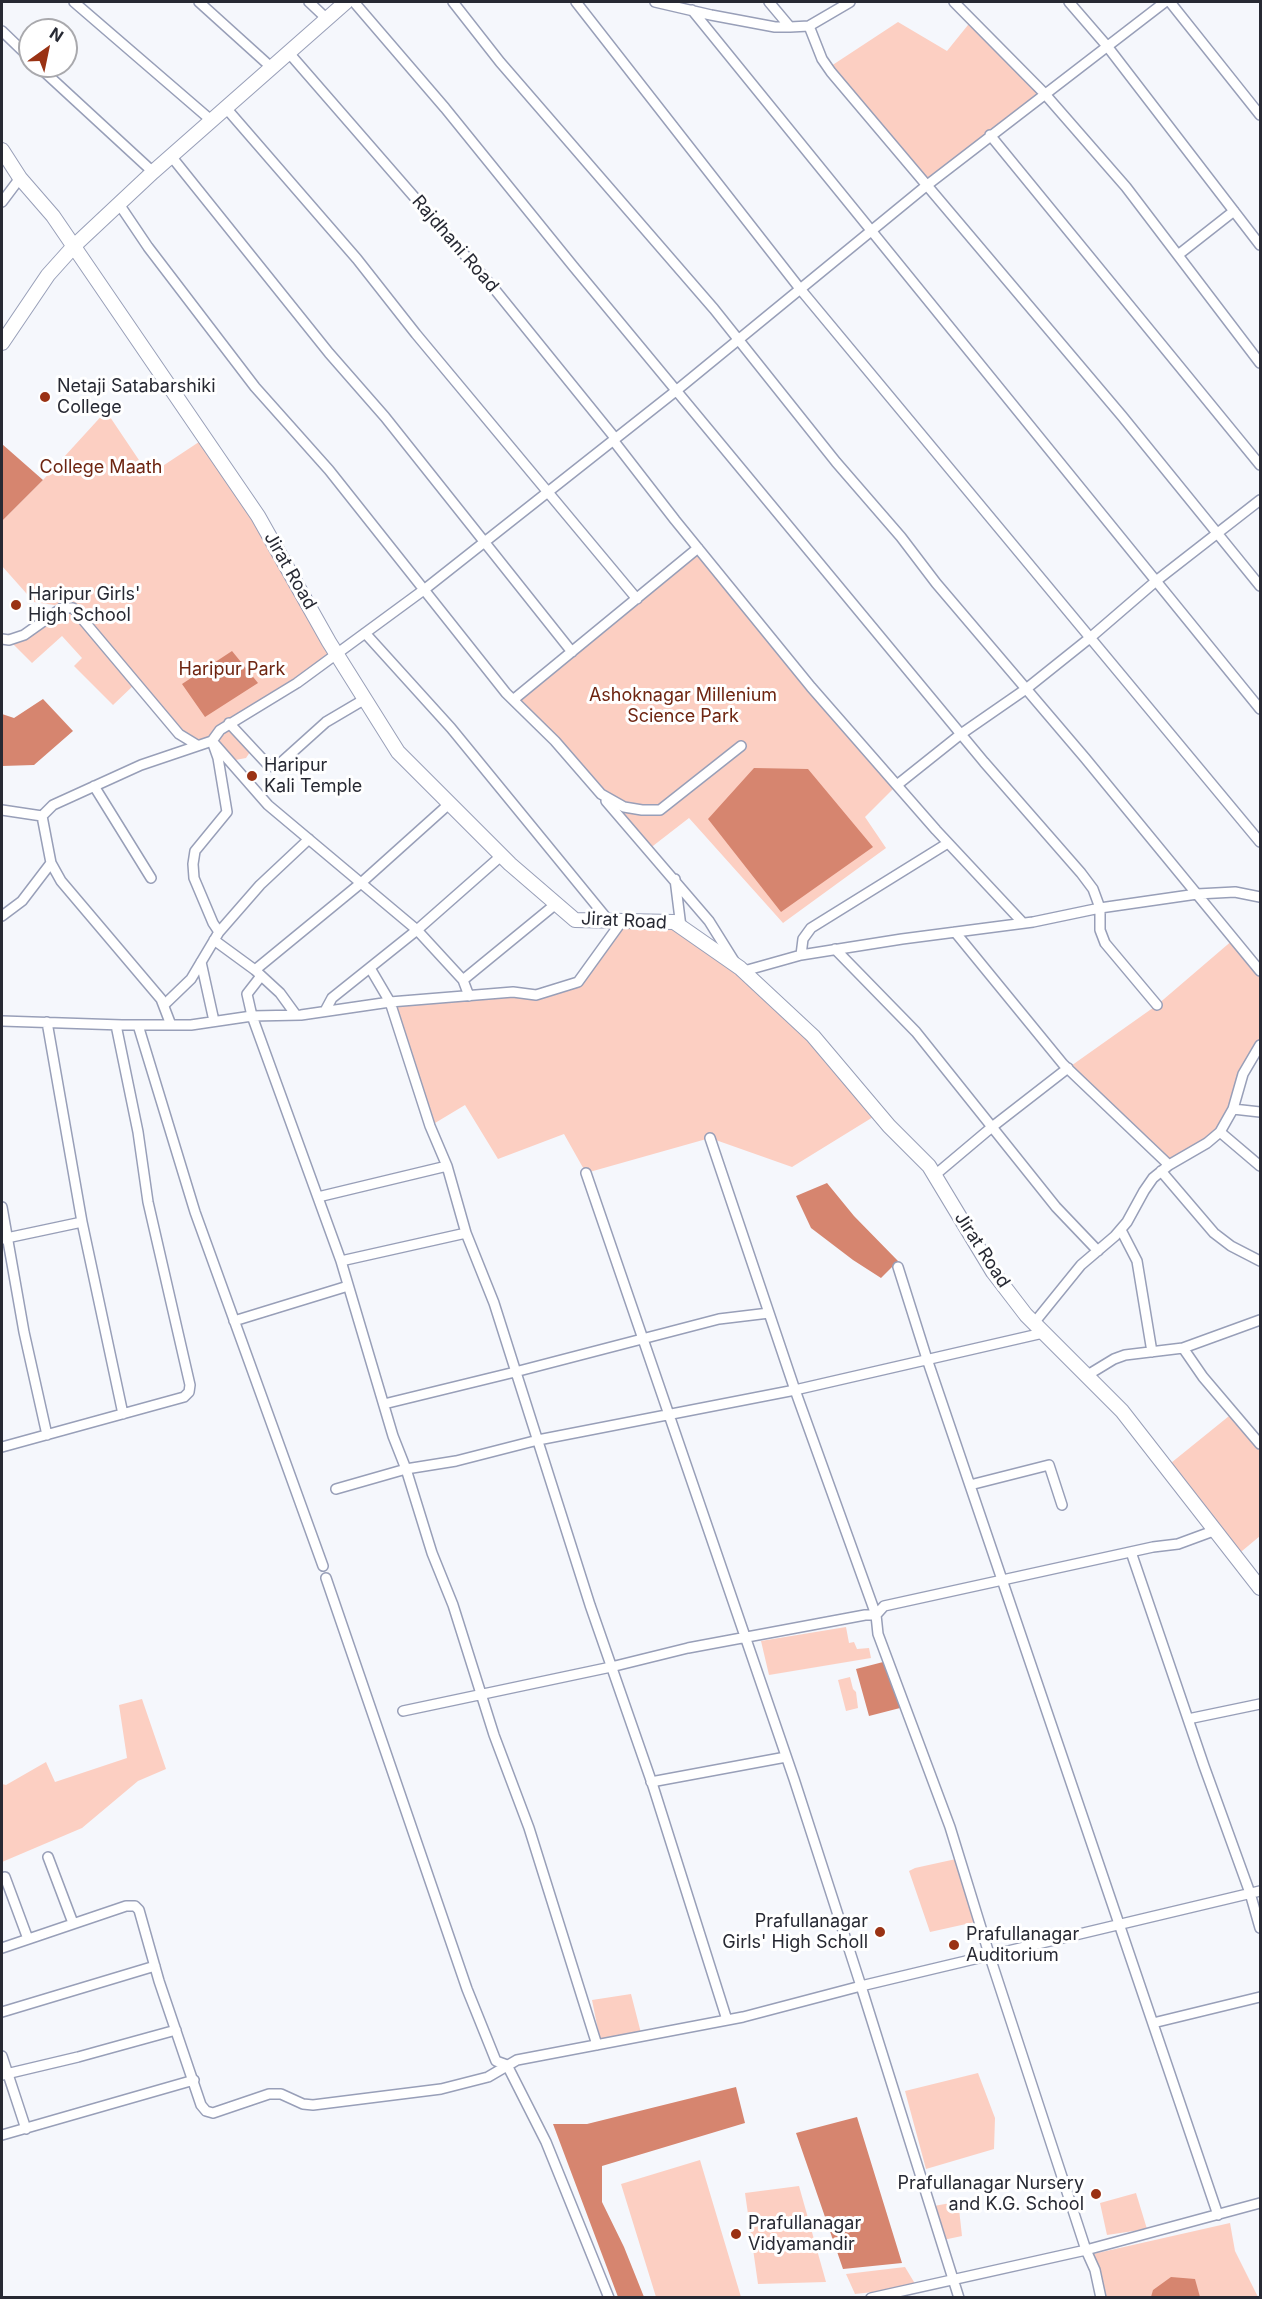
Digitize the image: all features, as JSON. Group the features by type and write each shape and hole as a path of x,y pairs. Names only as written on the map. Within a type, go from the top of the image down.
{"main road":[{"path":"2,343 48,275 74,246 153,172 346,2"},
{"name":"Jirat Road","path":"2,150 20,178 54,216 258,516 336,653 398,752 501,856 575,920 674,922 740,968 813,1035 889,1126 929,1166 993,1272 1039,1328 1122,1411 1260,1588"}],"street":[{"path":"74,2 212,121"},
{"path":"199,2 272,68"},
{"path":"309,2 327,19"},
{"path":"354,2 445,108 962,734 1081,873 1093,889 1100,908 1100,930 1105,943 1157,1005"},
{"path":"453,2 500,62 739,340 836,462 901,537 936,584 1260,971"},
{"path":"576,2 801,290 1260,842"},
{"path":"656,2 775,27 809,26 850,2"},
{"path":"769,2 790,27"},
{"path":"954,2 1044,93 1126,188 1260,363"},
{"path":"1069,2 1107,46 1260,244"},
{"path":"42,816 53,805 141,765 212,741 229,723 297,683 425,589 677,390 990,135 1166,2"},
{"path":"1170,2 1260,115"},
{"path":"692,10 1260,709"},
{"path":"809,26 822,58 831,72 1122,416 1260,586"},
{"path":"2,31 18,46"},
{"name":"Rajdhani Road","path":"289,53 496,291 698,548 811,687 948,843 1023,923"},
{"path":"51,78 153,172"},
{"path":"226,108 357,259 416,334 637,599"},
{"path":"990,135 1260,465"},
{"path":"171,156 329,353 385,417 572,652"},
{"path":"2,202 20,178"},
{"path":"119,204 148,247 255,387 329,470 513,700 555,741 675,879 718,933 740,968 801,954 1023,923 1100,908 1197,894 1235,892 1260,897"},
{"path":"1178,255 1234,211"},
{"path":"897,785 962,734 1026,689 1156,581 1260,500"},
{"path":"513,700 698,548"},
{"path":"2,639 9,640 24,635 62,608 73,608 179,734 197,745"},
{"path":"2,1021 116,1025 171,1024 252,1016 296,1015 390,1002 513,992 536,995 578,982 616,921 451,728 365,633"},
{"path":"229,723 268,766 276,768 326,722 364,699"},
{"path":"212,741 268,806 417,930 463,980 470,996"},
{"path":"212,741 218,758 227,812 195,850 194,878 213,922 216,936 280,993 296,1015"},
{"path":"601,794 624,807 660,810 741,746"},
{"path":"94,786 151,878"},
{"path":"448,804 258,973 247,994 252,1016 341,1262 432,1553 453,1605 480,1693 529,1828 597,2045"},
{"path":"2,810 42,816"},
{"path":"42,816 51,863 61,881 161,999 171,1024"},
{"path":"164,1005 191,979 216,936 261,885 309,839"},
{"path":"801,954 803,939 810,928 948,843"},
{"path":"325,1011 332,998 417,930 501,856"},
{"path":"2,916 22,901 51,863"},
{"path":"675,879 681,927"},
{"path":"463,980 557,903"},
{"path":"955,932 1068,1068 1165,1168 1214,1233 1231,1246 1260,1261"},
{"path":"835,949 916,1032 1056,1207 1098,1251"},
{"path":"201,962 214,1021"},
{"path":"370,968 390,1002 430,1126 447,1166 466,1233 494,1302 727,2020"},
{"path":"47,1022 82,1222 123,1414"},
{"path":"2,1447 184,1397 189,1392 190,1385 148,1203 138,1132 116,1025"},
{"path":"138,1025 195,1212 323,1566"},
{"path":"336,1489 406,1469 456,1461 537,1440 795,1390 927,1359 1039,1328 1071,1277 1120,1230 1143,1191 1165,1168 1220,1132 1233,1109 1243,1074 1260,1045"},
{"path":"935,1175 1068,1068"},
{"path":"1233,1109 1260,1112"},
{"path":"1220,1132 1260,1166"},
{"path":"710,1138 795,1390 876,1615 878,1634 950,1827 990,1957 1086,2250 1095,2270 1101,2298"},
{"path":"318,1197 447,1166"},
{"path":"586,1173 786,1757 959,2298"},
{"path":"2,1207 4,1239 47,1435"},
{"path":"4,1239 82,1222"},
{"path":"1120,1230 1137,1261 1152,1352"},
{"path":"341,1262 466,1233"},
{"path":"898,1267 927,1359 1218,2215"},
{"path":"234,1321 348,1286"},
{"path":"384,1404 719,1319 769,1313"},
{"path":"1086,1376 1125,1355 1183,1348 1260,1320"},
{"path":"1183,1348 1210,1385 1260,1444"},
{"path":"970,1485 1049,1465 1062,1505"},
{"path":"403,1711 611,1667 688,1648 865,1615 876,1615 884,1606 1131,1552 1178,1544 1216,1530"},
{"path":"1131,1552 1188,1719 1256,1892 1260,1928"},
{"path":"326,1578 467,1989 496,2061 507,2066 546,2142 609,2298"},
{"path":"1188,1719 1260,1704"},
{"path":"651,1782 786,1757"},
{"path":"48,1857 73,1923"},
{"path":"5,1877 28,1939"},
{"path":"2,1948 126,1906 135,1906 139,1910 201,2105 206,2111 213,2113 268,2094 281,2094 303,2104 313,2104 441,2089 488,2077 517,2060 727,2020 1256,1892"},
{"path":"2,2012 155,1966"},
{"path":"1153,2023 1260,1997"},
{"path":"4,2074 78,2057 176,2030"},
{"path":"2,2056 4,2074 26,2129"},
{"path":"2,2135 194,2080"},
{"path":"871,2298 1086,2250 1260,2204"}],"green space":[{"path":"972,20 1044,93 926,186 828,68 898,22 947,51"},
{"path":"106,411 149,475 205,438 336,653 230,723 252,749 246,758 230,761 212,741 191,742 135,684 113,705 74,666 82,658 62,636 32,663 9,640 67,607 34,602 2,566 2,521"},
{"name":"Ashoknagar Millenium Science Park","path":"698,548 897,785 865,817 886,848 783,923 689,818 649,849 513,700"},
{"path":"622,921 674,922 736,965 878,1114 792,1167 710,1138 586,1173 564,1134 498,1159 465,1105 430,1126 390,1002 536,995 578,982"},
{"path":"1234,939 1260,971 1260,1045 1220,1132 1169,1165 1068,1068 1157,1005"},
{"path":"1234,1412 1260,1444 1260,1536 1236,1556 1166,1467"},
{"path":"846,1627 849,1643 854,1642 857,1649 869,1648 871,1658 769,1675 761,1641"},
{"path":"850,1677 856,1692 858,1708 846,1711 838,1680"},
{"path":"142,1699 166,1769 138,1781 82,1828 2,1862 2,1784 6,1785 46,1762 55,1782 127,1758 119,1705"},
{"path":"956,1859 975,1922 930,1932 909,1871"},
{"path":"631,1994 641,2033 600,2040 592,2000"},
{"path":"978,2073 995,2118 994,2149 926,2169 905,2091"},
{"path":"700,2160 741,2297 656,2297 621,2184"},
{"path":"799,2186 826,2282 758,2284 745,2193"},
{"path":"1136,2193 1147,2229 1107,2235 1100,2203"},
{"path":"972,2199 975,2207 959,2209 962,2236 943,2240 934,2206"},
{"path":"1230,2223 1235,2251 1258,2297 1106,2297 1101,2273 1093,2254"},
{"path":"905,2267 917,2287 855,2294 846,2274"}],"shaded area":[{"path":"2,444 43,480 2,521"},
{"path":"232,651 258,683 205,717 182,684"},
{"path":"43,699 73,731 34,765 2,766 2,714 14,718"},
{"path":"754,768 808,769 873,847 781,912 708,819"},
{"path":"827,1183 854,1216 898,1261 881,1278 811,1228 796,1196"},
{"path":"887,1661 900,1708 869,1716 856,1669"},
{"path":"736,2087 745,2123 602,2166 602,2202 624,2247 644,2297 618,2297 553,2124 587,2124"},
{"path":"857,2117 902,2263 843,2269 796,2133"},
{"path":"1171,2277 1195,2279 1200,2297 1151,2297 1153,2290"}],"place":[{"name":"Netaji Satabarshiki College","path":"45,397"},
{"name":"Haripur Girls' High School","path":"16,605"},
{"name":"Haripur Kali Temple","path":"252,776"},
{"name":"Prafullanagar Girls' High Scholl","path":"880,1932"},
{"name":"Prafullanagar Auditorium","path":"954,1945"},
{"name":"Prafullanagar Nursery and K.G. School","path":"1096,2194"},
{"name":"Prafullanagar Vidyamandir","path":"736,2234"}],"park label":[{"name":"College Maath","path":"101,468"},
{"name":"Haripur Park","path":"232,670"}]}
